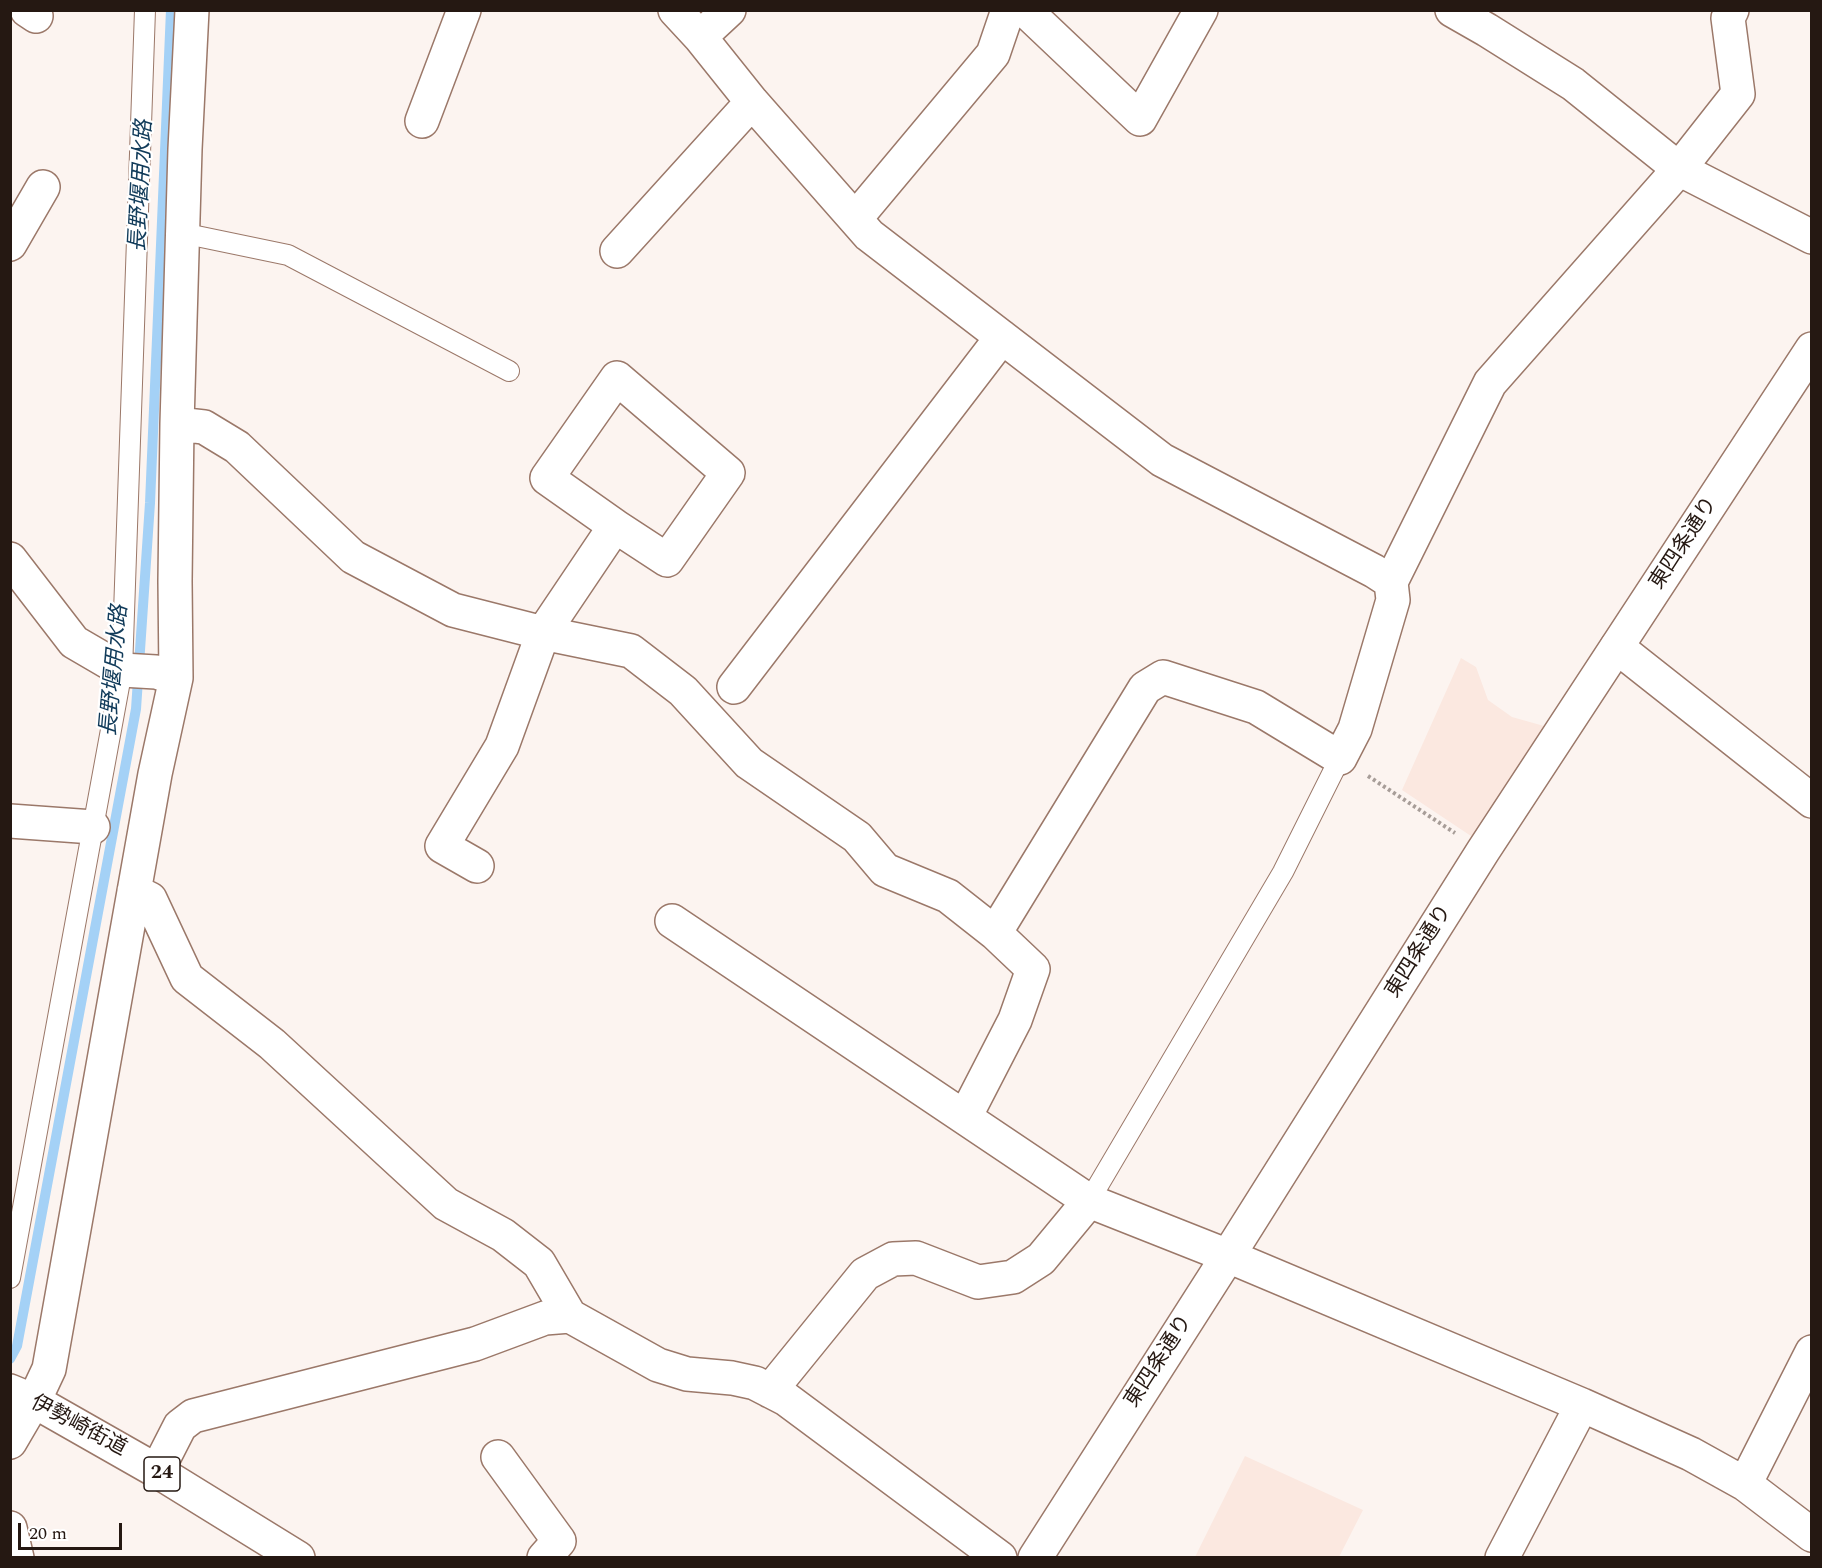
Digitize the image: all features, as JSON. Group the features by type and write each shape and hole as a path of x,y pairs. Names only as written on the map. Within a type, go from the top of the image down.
{"street":[{"path":"10,1442 22,1396 49,1369 154,774 145,672 175,581 182,232 192,10"},
{"path":"422,121 464,10"},
{"path":"675,10 869,235 1162,460 1374,571 1390,582"},
{"path":"700,38 729,10"},
{"path":"855,219 993,54 1008,10"},
{"path":"1025,10 1140,119 1201,10"},
{"path":"1452,10 1573,84 1679,169 1812,237"},
{"path":"995,933 1145,688 1163,677 1256,707 1340,758 1355,729 1393,600 1390,582 1490,383 1679,169 1738,93 1728,18 1732,10"},
{"path":"617,251 752,102"},
{"path":"10,244 43,187"},
{"path":"734,687 1002,337"},
{"name":"東四条通り","path":"1035,1557 1483,851 1812,349"},
{"path":"617,378 728,473 667,560 615,526 547,478 617,378"},
{"path":"177,424 204,427 237,447 353,557 453,610 543,633 631,651 683,691 749,763 857,837 885,870 948,896 995,933 1033,969 1015,1020 965,1117"},
{"path":"477,866 442,846 502,746 543,633 615,526"},
{"path":"10,559 74,642 145,672"},
{"path":"1617,647 1812,801"},
{"path":"10,822 93,827"},
{"path":"134,891 150,899 188,978 272,1044 446,1204 503,1235 539,1263 570,1316 658,1365 687,1374 732,1378 755,1383 786,1399 1000,1557"},
{"path":"672,921 1089,1201 1228,1256 1582,1405 1691,1454 1745,1484 1812,1535"},
{"path":"770,1391 865,1274 893,1259 916,1258 978,1282 1012,1276 1041,1259 1089,1201"},
{"path":"157,1471 180,1426 194,1416 475,1344 545,1318 570,1316"},
{"path":"1745,1484 1812,1352"},
{"name":"伊勢崎街道","path":"22,1396 157,1471 298,1557"},
{"path":"1502,1557 1582,1405"},
{"path":"498,1456 559,1540 544,1557"},
{"path":"10,1528 17,1557"}],"lane":[{"path":"10,1278 93,827 145,672 146,10"},
{"path":"182,232 288,255 509,371"},
{"path":"1089,1201 1283,872 1340,758"}],"path":[{"path":"1340,758 1483,851"}],"shaded area":[{"path":"1461,658 1476,667 1488,700 1512,717 1544,726 1474,838 1402,790"},
{"path":"1245,1456 1363,1510 1339,1557 1195,1557"}],"waterway":[{"name":"長野堰用水路","path":"10,1359 17,1346 136,709 150,503 171,10"}]}
